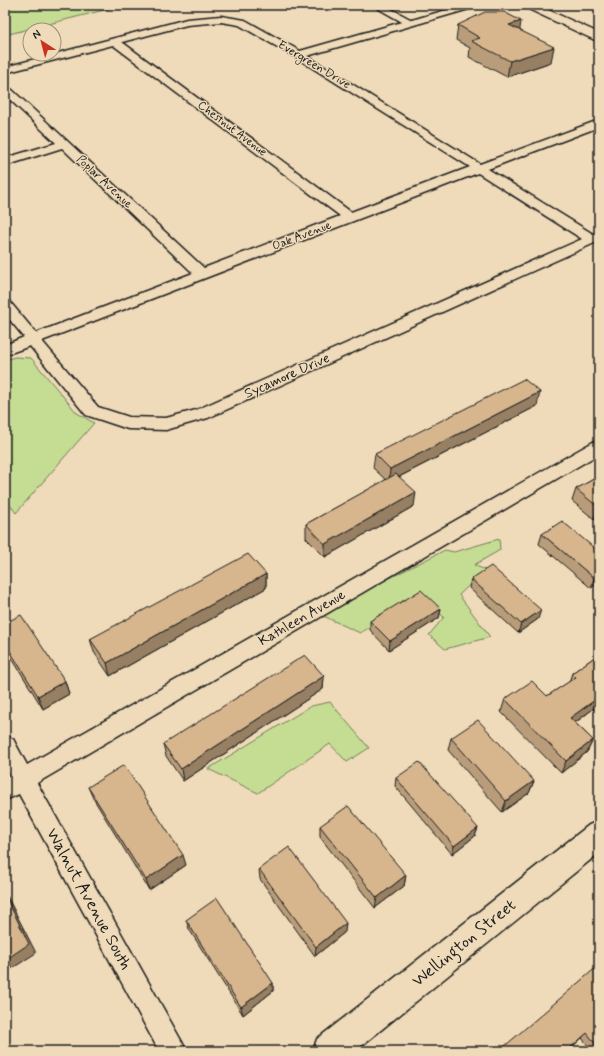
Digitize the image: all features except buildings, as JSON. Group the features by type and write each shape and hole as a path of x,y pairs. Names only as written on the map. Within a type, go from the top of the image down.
{"main road":[{"path":"528,5 599,38"},
{"name":"Wellington Street","path":"329,1051 599,835"}],"street":[{"path":"378,5 411,23"},
{"path":"299,55 473,5"},
{"name":"Evergreen Drive","path":"5,70 187,22 221,19 242,22 299,55 480,168 596,237"},
{"name":"Chestnut Avenue","path":"114,41 349,217"},
{"name":"Poplar Avenue","path":"5,89 202,274"},
{"name":"Oak Avenue","path":"5,350 349,217 599,123"},
{"path":"5,162 64,144"},
{"name":"Sycamore Drive","path":"5,306 92,411 128,423 166,424 202,414 596,237"},
{"name":"Kathleen Avenue","path":"14,785 599,446"},
{"name":"Walnut Avenue South","path":"5,746 14,785 174,1051"}],"green space":[{"path":"5,5 124,5 57,22 22,22 22,31 5,35"},
{"path":"15,357 31,358 77,413 94,423 16,513 5,498 5,360"},
{"path":"499,539 500,550 474,565 485,570 459,595 490,637 445,649 429,635 444,617 420,599 360,633 319,614 445,550 454,552"},
{"path":"330,702 369,748 347,762 330,744 258,793 208,769 311,706"}]}
